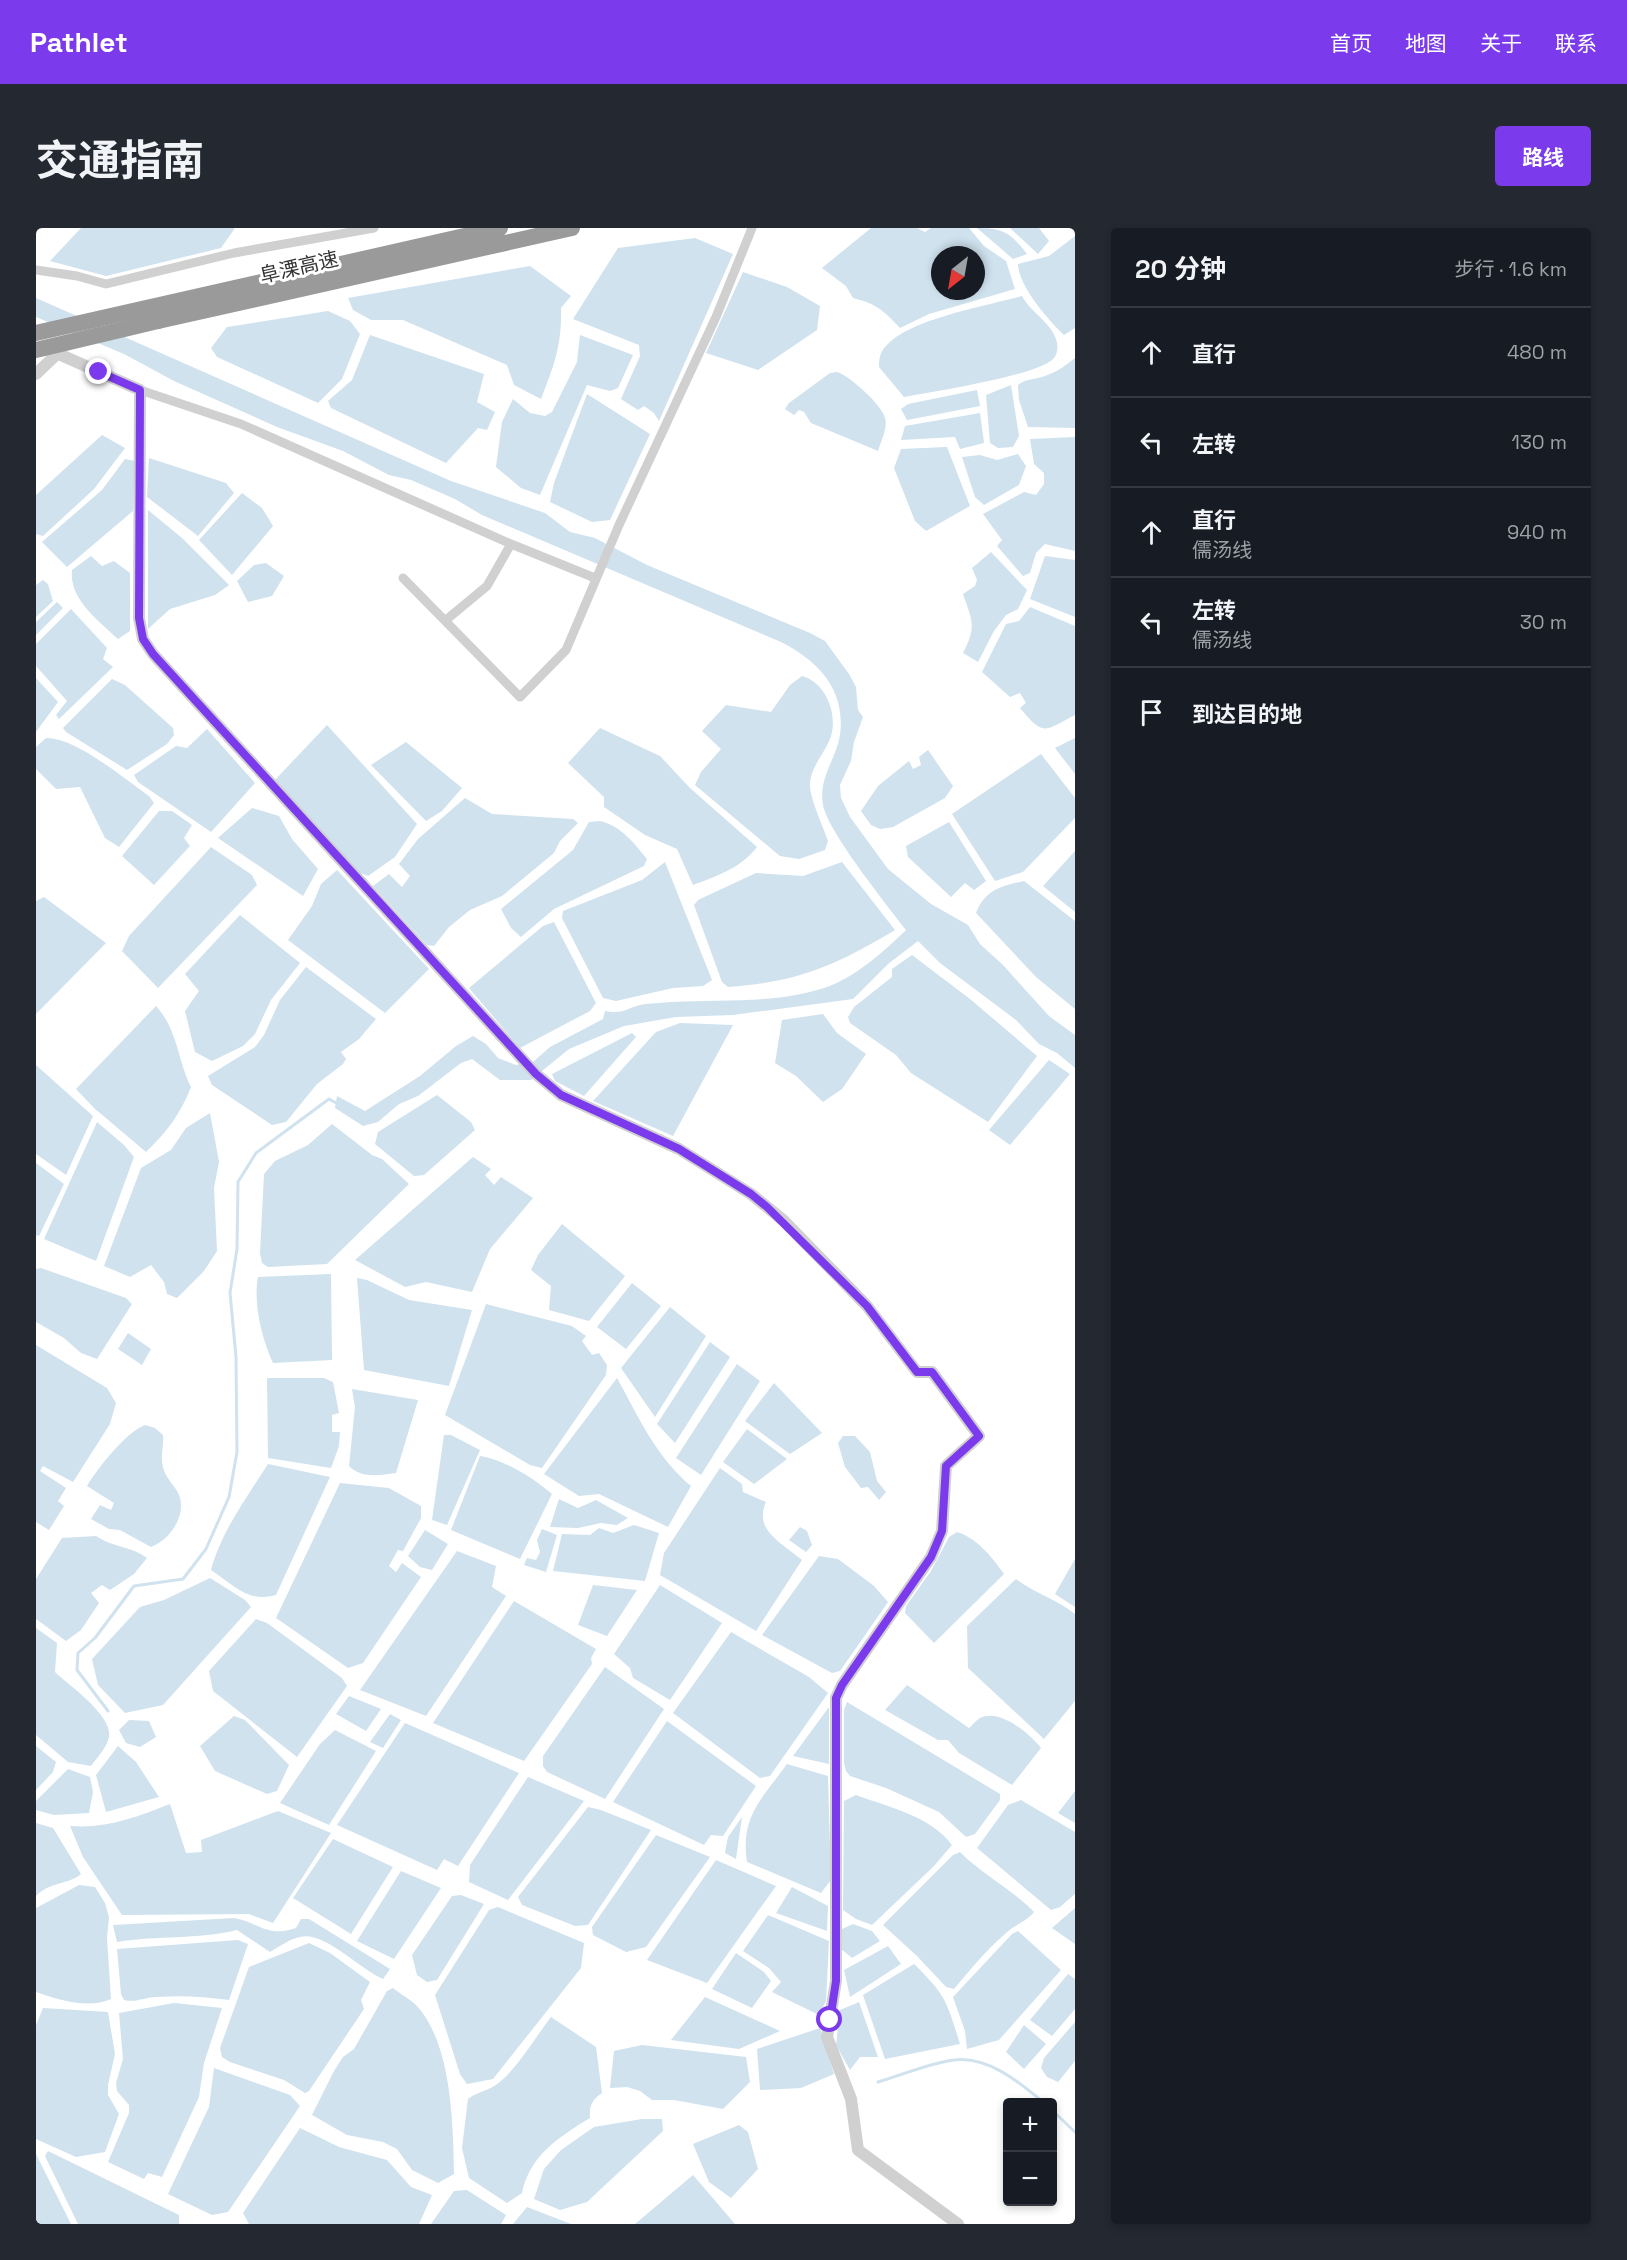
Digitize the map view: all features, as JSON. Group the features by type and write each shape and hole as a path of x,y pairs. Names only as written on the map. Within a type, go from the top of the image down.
{"highway":[{"name":"阜溧高速","path":"36,333 500,228"},
{"name":"阜溧高速","path":"36,350 572,228"}],"street":[{"path":"36,270 77,276 106,284 234,253 374,228"},
{"path":"403,578 520,697 566,650 595,578 716,317 752,228"},
{"path":"36,343 140,390 241,424 511,544 595,578"},
{"path":"36,374 58,353"},
{"path":"140,390 139,618 143,639 153,654 536,1074 561,1095 679,1149 751,1194 783,1220 867,1306 917,1372 932,1372 979,1436 946,1466 942,1531 931,1557 842,1685 836,1698 836,1981 827,2037 851,2099 858,2150 958,2224"},
{"path":"446,620 487,586 511,544"}],"water":[{"path":"81,228 235,228 221,248 106,276 50,261"},
{"path":"871,228 917,228 925,232 931,228 969,228 984,246 931,246 931,300 977,300 929,314 900,328 879,308 853,298 846,286 822,268"},
{"path":"977,228 994,229 1006,233 1027,254 1013,259"},
{"path":"1010,228 1039,228 1049,241 1038,254"},
{"path":"1075,236 1075,328 1064,335 1028,292 1018,264 1049,256"},
{"path":"695,238 733,254 659,421 654,413 644,406 638,410 621,399 640,356 639,345 573,319 618,248"},
{"path":"985,247 1006,261 1015,289 985,298"},
{"path":"530,266 571,296 561,308 556,355 541,399 514,385 507,365 403,320 371,320 353,310 348,298"},
{"path":"743,272 787,287 820,306 817,330 758,370 706,353"},
{"path":"1022,296 1047,324 1057,343 1055,356 1041,366 982,383 904,397 879,367 880,356 884,348 912,328 949,315"},
{"path":"36,298 451,481 545,513 570,532 595,538 647,565 825,641 856,687 858,710 863,717 854,742 851,761 840,785 841,798 850,817 888,869 931,904 968,925 980,944 1003,965 1049,1016 1075,1035 1075,1068 1057,1053 1039,1044 1016,1020 940,963 918,941 888,964 853,999 733,1015 676,1017 624,1026 569,1049 531,1080 500,1080 472,1059 461,1063 418,1096 399,1104 378,1122 363,1126 335,1108 337,1096 365,1111 420,1076 456,1046 473,1036 486,1044 498,1058 516,1065 533,1062 550,1047 603,1019 605,1011 621,1011 648,1004 786,997 835,984 858,971 878,955 906,930 846,850 827,817 823,805 823,786 840,735 839,704 834,690 827,678 807,658 781,642 482,515 455,499 411,480 389,475 343,451 277,427 174,381 124,354 36,317"},
{"path":"328,311 350,321 360,334 342,379 318,403 217,357 211,348 227,327"},
{"path":"370,335 484,374 477,402 495,412 487,430 478,428 446,463 331,408 328,401 352,380"},
{"path":"580,335 633,355 618,388 610,391 587,385 540,495 521,488 496,467 502,422 513,399 530,413 545,416 552,412 577,362"},
{"path":"1075,358 1075,428 1028,427 1019,400 1018,385 1053,372"},
{"path":"837,372 850,379 865,392 883,412 886,426 878,451 811,423 804,412 799,410 794,415 785,409 789,403 830,373"},
{"path":"1011,385 1019,436 1013,447 998,448 990,443 986,395"},
{"path":"977,390 980,406 907,420 901,409 908,404"},
{"path":"587,394 650,434 610,520 592,522 550,502 554,483"},
{"path":"980,413 984,443 960,449 955,437 901,440 905,426"},
{"path":"102,435 125,448 94,489 43,536 36,534 36,495"},
{"path":"1075,437 1075,551 1045,544 1036,553 1030,573 1023,576 997,546 1002,540 983,514 1024,492 1036,495 1044,484 1044,473 1034,464 1030,439"},
{"path":"947,447 970,506 926,531 915,521 894,468 901,449"},
{"path":"1018,454 1026,466 1019,485 984,505 975,497 962,457 980,455 997,460"},
{"path":"149,458 226,483 234,493 198,536 147,497"},
{"path":"125,459 135,461 133,511 67,567 42,542 102,490"},
{"path":"242,493 262,508 273,526 232,575 199,540"},
{"path":"148,510 182,538 229,585 215,595 170,609 148,629"},
{"path":"991,552 1027,590 1018,609 1006,615 994,631 978,662 963,653 972,630 972,623 963,594 975,586 977,580 972,568"},
{"path":"91,556 102,566 114,561 130,573 130,631 118,639 86,608 72,581 72,570"},
{"path":"1045,556 1075,560 1075,617 1030,599"},
{"path":"266,563 284,576 272,596 248,602 237,581 254,565"},
{"path":"43,580 48,584 53,601 36,617 36,585"},
{"path":"57,602 63,608 36,635 36,622"},
{"path":"1030,607 1075,626 1075,715 1057,725 1045,728 1034,724 1020,708 1026,703 1020,693 1010,697 982,672 1006,624 1019,621"},
{"path":"71,609 107,648 103,659 113,667 59,719 56,715 67,701 36,666 36,644"},
{"path":"802,676 817,685 828,700 833,727 829,742 813,771 810,783 814,804 828,841 825,850 799,859 780,856 695,785 701,772 721,749 702,731 726,705 771,712 790,685"},
{"path":"36,678 58,702 36,732"},
{"path":"112,679 125,685 173,728 174,735 167,744 127,770 63,728"},
{"path":"327,725 417,824 395,857 368,876 360,873 274,781"},
{"path":"600,728 660,756 690,788 757,847 736,866 693,885 677,849 645,835 604,807 604,797 568,763"},
{"path":"207,729 255,783 211,832 138,782 134,775 176,746 187,748"},
{"path":"46,738 72,745 85,752 149,796 154,803 119,847 105,838 80,787 56,789 36,769 36,747"},
{"path":"1075,738 1075,774 1055,748"},
{"path":"406,742 462,788 442,811 426,821 371,765"},
{"path":"928,750 953,786 945,798 893,827 880,829 871,825 861,811 878,786 909,761 913,769 921,765 919,757"},
{"path":"1041,754 1075,798 1075,818 1023,872 995,881 952,814"},
{"path":"465,798 492,814 573,819 578,823 560,841 554,853 502,896 470,910 449,927 434,946 427,945 373,886 389,874 402,887 410,876 399,864 418,839"},
{"path":"252,808 279,816 292,839 318,869 303,896 218,838"},
{"path":"159,811 172,811 192,825 184,838 190,846 154,885 122,856"},
{"path":"600,821 621,831 632,841 647,859 644,866 554,909 521,937 511,928 501,909 573,850 589,822"},
{"path":"949,822 986,881 974,890 965,883 951,897 908,857 906,846"},
{"path":"211,847 252,875 257,885 158,988 122,951 129,936"},
{"path":"1075,851 1075,912 1043,886"},
{"path":"665,862 712,980 703,986 673,988 616,1001 603,998 562,918 563,911 642,880"},
{"path":"842,862 895,930 834,963 796,976 753,985 728,987 722,982 694,905 698,900 756,873 803,876"},
{"path":"337,870 429,969 385,1013 288,940 312,906 321,884"},
{"path":"1024,881 1075,921 1075,1009 1036,977 976,913 984,899 995,890"},
{"path":"44,897 106,943 36,1014 36,901"},
{"path":"240,915 300,963 271,1000 255,1034 243,1046 212,1061 195,1052 185,1011 199,991 185,974"},
{"path":"554,922 596,1003 590,1011 520,1048 469,988 543,926"},
{"path":"912,955 970,999 1037,1056 988,1122 911,1073 896,1055 850,1023 848,1017 854,1007 892,977 892,969"},
{"path":"306,967 376,1019 359,1039 341,1052 346,1059 343,1064 317,1084 286,1122 272,1125 212,1085 208,1076 255,1047 264,1035 280,1000"},
{"path":"156,1006 169,1025 191,1087 172,1122 146,1152 94,1108 76,1089"},
{"path":"823,1014 837,1033 866,1054 842,1089 823,1102 796,1076 775,1063 782,1020"},
{"path":"680,1023 733,1025 673,1136 593,1101 656,1032"},
{"path":"632,1033 636,1037 584,1096 555,1081 552,1074"},
{"path":"1049,1060 1070,1074 1010,1145 989,1130"},
{"path":"36,1065 93,1116 66,1175 36,1154"},
{"path":"437,1095 471,1122 475,1130 424,1175 414,1176 375,1144 378,1132"},
{"path":"210,1113 219,1162 214,1188 217,1251 204,1271 177,1298 167,1294 164,1282 151,1265 130,1277 104,1266 141,1168 171,1150 186,1128"},
{"path":"97,1122 124,1145 134,1157 96,1261 44,1239"},
{"path":"332,1124 372,1155 382,1159 409,1184 327,1264 268,1267 262,1263 260,1253 264,1174 275,1161 308,1145"},
{"path":"473,1157 491,1169 485,1175 494,1185 501,1177 533,1198 490,1249 472,1292 426,1282 405,1287 355,1260"},
{"path":"36,1163 64,1184 39,1236 36,1235"},
{"path":"562,1224 625,1276 589,1321 549,1310 551,1286 531,1270 538,1255"},
{"path":"41,1268 126,1298 132,1304 97,1359 81,1353 64,1338 36,1322 36,1269"},
{"path":"331,1274 332,1360 273,1363 260,1321 257,1298 258,1277"},
{"path":"357,1278 367,1280 409,1300 472,1310 449,1386 364,1370"},
{"path":"632,1283 661,1306 626,1349 597,1327"},
{"path":"486,1304 572,1326 586,1336 582,1341 592,1355 599,1353 607,1365 606,1375 542,1468 530,1465 445,1415"},
{"path":"670,1307 706,1336 655,1417 621,1368"},
{"path":"128,1333 151,1349 142,1365 118,1349"},
{"path":"710,1342 730,1357 675,1443 657,1424"},
{"path":"36,1345 107,1388 116,1403 110,1424 73,1482 43,1466 40,1471 66,1488 58,1501 64,1506 49,1530 36,1522"},
{"path":"737,1364 760,1381 701,1475 676,1458"},
{"path":"267,1378 324,1378 333,1382 339,1413 332,1415 332,1432 340,1432 339,1446 331,1468 268,1458"},
{"path":"617,1378 658,1449 691,1486 668,1527 599,1494 579,1496 544,1474"},
{"path":"774,1383 822,1433 790,1454 745,1421"},
{"path":"352,1389 418,1400 396,1473 365,1474 349,1466 355,1407"},
{"path":"145,1425 155,1428 163,1435 163,1467 181,1503 181,1511 175,1526 165,1539 151,1547 120,1530 109,1529 91,1519 100,1505 111,1510 114,1503 87,1486 121,1443"},
{"path":"747,1429 787,1459 754,1484 723,1462"},
{"path":"444,1435 451,1435 480,1450 447,1525 432,1520"},
{"path":"843,1436 855,1436 870,1452 877,1481 886,1492 879,1500 868,1487 861,1488 845,1467 838,1443"},
{"path":"480,1456 499,1461 518,1470 552,1494 520,1559 451,1530"},
{"path":"268,1464 330,1477 276,1595 257,1597 241,1591 211,1570 228,1528"},
{"path":"720,1468 742,1484 743,1492 766,1502 763,1520 766,1528 778,1542 802,1560 756,1631 660,1575 664,1553"},
{"path":"340,1483 389,1488 421,1506 421,1518 403,1551 398,1550 389,1566 396,1572 402,1563 421,1577 363,1663 348,1668 276,1618"},
{"path":"559,1499 578,1508 596,1500 628,1518 617,1525 601,1523 578,1528 550,1527"},
{"path":"634,1525 659,1533 645,1581 553,1571 562,1534 590,1535 599,1528 613,1533"},
{"path":"800,1527 807,1531 812,1545 806,1552 789,1540"},
{"path":"542,1529 557,1535 546,1572 524,1565 527,1558 536,1560 540,1552 537,1540"},
{"path":"425,1530 448,1544 432,1570 420,1567 408,1556"},
{"path":"957,1532 977,1543 1004,1574 934,1643 905,1613 906,1606 931,1571 949,1537"},
{"path":"96,1536 147,1558 134,1574 110,1590 102,1585 91,1593 99,1603 81,1630 66,1641 36,1619 36,1579 62,1538"},
{"path":"457,1551 496,1566 492,1587 506,1596 426,1716 360,1690"},
{"path":"819,1556 838,1559 874,1586 888,1602 840,1671 832,1673 762,1635"},
{"path":"1075,1559 1075,1607 1055,1594"},
{"path":"210,1578 245,1600 251,1607 163,1705 125,1713 98,1685 92,1659 140,1607 164,1600"},
{"path":"1016,1579 1075,1614 1075,1701 1044,1739 968,1668 967,1626"},
{"path":"593,1585 637,1590 607,1636 578,1625"},
{"path":"660,1585 722,1623 670,1700 633,1678 630,1668 614,1654"},
{"path":"514,1601 596,1649 591,1658 592,1664 524,1761 433,1723"},
{"path":"256,1619 267,1623 342,1678 347,1686 297,1757 213,1691 209,1671"},
{"path":"36,1628 57,1643 55,1672 98,1711 108,1729 109,1737 106,1745 91,1766 68,1762 36,1735"},
{"path":"731,1632 809,1677 828,1693 770,1776 760,1778 673,1713"},
{"path":"605,1667 664,1709 605,1799 547,1772 543,1766 543,1756"},
{"path":"907,1685 969,1728 980,1718 996,1716 1014,1724 1041,1748 1012,1785 959,1753 948,1740 938,1740 885,1710"},
{"path":"349,1696 381,1709 366,1731 336,1714"},
{"path":"847,1702 1000,1794 1000,1800 975,1834 966,1837 939,1812 886,1788 850,1776 844,1763 844,1710"},
{"path":"829,1707 829,1764 793,1756"},
{"path":"390,1714 401,1720 383,1748 370,1742"},
{"path":"234,1716 245,1720 289,1765 277,1791 267,1794 215,1771 200,1746"},
{"path":"129,1720 149,1721 156,1737 140,1747 126,1743 119,1730"},
{"path":"667,1721 756,1786 723,1836 711,1835 704,1845 613,1802"},
{"path":"405,1723 519,1773 458,1866 444,1859 437,1870 337,1825"},
{"path":"335,1730 376,1751 329,1825 280,1803 320,1744"},
{"path":"36,1746 56,1762 53,1772 36,1790"},
{"path":"118,1746 136,1762 159,1797 106,1812 96,1775"},
{"path":"787,1764 828,1776 831,1880 821,1893 747,1862 747,1832 750,1820 762,1798"},
{"path":"68,1769 90,1777 93,1792 89,1813 54,1815 36,1810 36,1801"},
{"path":"528,1777 584,1801 508,1900 469,1882 470,1865"},
{"path":"1075,1791 1075,1823 1058,1813"},
{"path":"856,1795 895,1808 921,1820 943,1835 952,1845 934,1866 872,1925 856,1919 843,1910 844,1801"},
{"path":"1021,1800 1075,1832 1075,1894 1060,1907 1051,1910 977,1848 1008,1805"},
{"path":"170,1804 186,1853 202,1852 201,1840 278,1811 331,1833 273,1923 249,1914 122,1915 83,1857 70,1826 109,1824"},
{"path":"588,1807 651,1830 588,1925 575,1926 522,1905 518,1897"},
{"path":"742,1817 736,1859 725,1853 728,1837"},
{"path":"36,1823 53,1828 81,1874 48,1888 36,1896"},
{"path":"656,1835 710,1857 646,1947 626,1952 593,1935 592,1927"},
{"path":"333,1839 393,1867 351,1934 293,1898"},
{"path":"960,1852 1034,1912 998,1940 954,1989 946,1987 883,1925 953,1855"},
{"path":"716,1860 776,1886 707,1983 647,1960"},
{"path":"401,1871 441,1888 394,1959 357,1941"},
{"path":"79,1885 95,1887 105,1903 109,1917 107,1938 111,1999 102,2002 74,2002 36,1992 36,1908"},
{"path":"792,1887 828,1906 827,1931 776,1913"},
{"path":"461,1895 484,1904 437,1980 427,1982 417,1975 412,1955 452,1896"},
{"path":"498,1907 584,1943 581,1968 493,2079 467,2084 460,2074 435,1995 489,1910"},
{"path":"1075,1908 1075,1944 1052,1928"},
{"path":"768,1915 829,1941 826,2001 819,2015 772,1992 781,1982 769,1968 743,1951"},
{"path":"234,1918 270,1931 286,1931 296,1928 301,1919 309,1919 390,1969 383,1979 320,1939 309,1937 292,1939 270,1952 237,1930 207,1935 117,1942 113,1925"},
{"path":"853,1924 872,1931 880,1941 852,1958 841,1949 842,1929"},
{"path":"1018,1931 1061,1970 999,2040 967,2049 965,2031 953,1997 1012,1934"},
{"path":"238,1940 248,1944 229,2000 175,1996 128,2001 124,2000 121,1994 117,1949"},
{"path":"309,1943 330,1953 370,1982 361,2000 364,2009 309,2091 305,2093 284,2080 230,2062 222,2057 220,2048 249,1967"},
{"path":"888,1946 901,1964 850,1997 844,1970"},
{"path":"736,1953 764,1972 771,1981 752,2008 712,1989"},
{"path":"914,1964 944,2000 960,2044 885,2059 863,1995"},
{"path":"1068,1974 1075,1979 1075,2009 1052,2036 1030,2020"},
{"path":"393,1988 416,2005 428,2021 444,2062 451,2109 454,2174 438,2183 412,2170 397,2149 383,2142 347,2135 312,2115 334,2071 343,2057 354,2049 387,1991"},
{"path":"705,1997 780,2031 739,2049 671,2040"},
{"path":"859,2002 878,2057 860,2057 850,2070 836,2045 840,2010"},
{"path":"174,2003 222,2008 204,2063 199,2097 162,2177 148,2173 144,2179 108,2162 129,2113 129,2105 117,2091 116,2083 123,2059 119,2013"},
{"path":"43,2008 108,2012 115,2054 108,2095 119,2114 105,2152 76,2157 36,2139 36,2025"},
{"path":"551,2017 596,2047 602,2093 592,2104 590,2118 547,2148 532,2168 522,2193 507,2203 469,2178 462,2148 468,2099 497,2084 508,2074"},
{"path":"1075,2022 1075,2061 1058,2082 1047,2077 1041,2068 1044,2058"},
{"path":"1024,2025 1046,2044 1024,2069 1006,2052"},
{"path":"820,2028 834,2074 801,2088 760,2090 757,2049"},
{"path":"642,2045 746,2057 750,2082 723,2109 674,2100 652,2100 640,2091 627,2087 610,2088 614,2051"},
{"path":"214,2068 290,2095 300,2106 228,2212 212,2215 168,2194 209,2107"},
{"path":"642,2119 662,2119 663,2131 587,2202 560,2210 534,2199 544,2169 561,2150 594,2127"},
{"path":"739,2125 748,2132 758,2169 731,2198 709,2182 693,2144"},
{"path":"300,2128 339,2147 387,2160 411,2187 432,2195 419,2224 249,2224 243,2213"},
{"path":"48,2151 179,2215 179,2224 78,2224 45,2156"},
{"path":"36,2154 71,2224 36,2224"},
{"path":"693,2175 735,2224 635,2224"},
{"path":"467,2190 506,2215 501,2224 431,2224 454,2191"},
{"path":"527,2207 571,2224 513,2224"}],"waterway":[{"path":"108,1711 77,1670 78,1653 95,1638 134,1586 183,1579 206,1549 229,1497 237,1452 236,1357 230,1293 237,1249 238,1182 256,1153 329,1099 338,1104"},
{"path":"878,2082 936,2063 967,2060 991,2066 1024,2086 1038,2098"},
{"path":"1057,2115 1075,2132"}],"route":[{"path":"99,372 140,390 139,618 143,639 153,654 536,1074 561,1095 679,1149 751,1194 783,1220 867,1306 917,1372 932,1372 979,1436 946,1466 942,1531 931,1557 842,1685 836,1698 836,1981 830,2020"}]}
